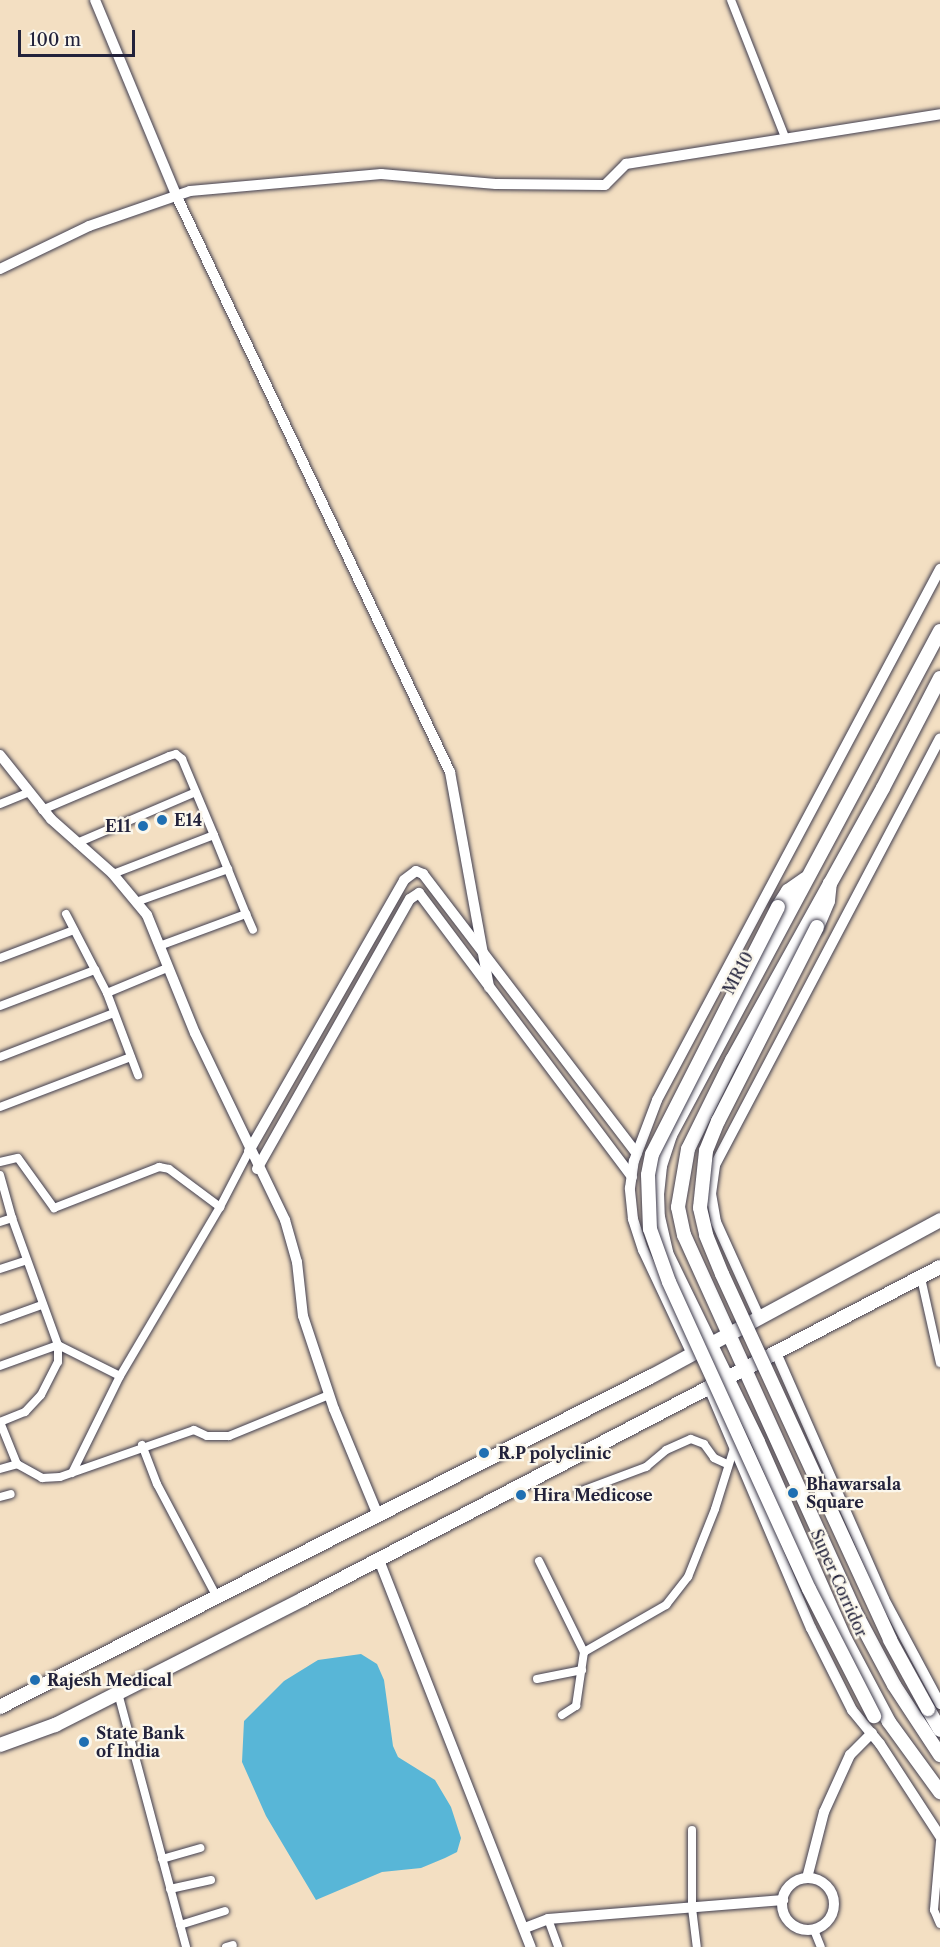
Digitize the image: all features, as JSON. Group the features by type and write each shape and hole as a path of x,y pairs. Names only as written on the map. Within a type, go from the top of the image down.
{"main road":[{"name":"MR10","path":"709,1345 666,1253 657,1217 660,1166 670,1135 940,631"},
{"path":"731,1333 684,1235 678,1207 680,1182 688,1149 732,1060 830,878 883,788 940,678"},
{"path":"807,878 788,891 778,907 703,1049 652,1154 648,1175 650,1230 669,1282 809,1589 874,1716 940,1792"},
{"path":"830,878 828,902 817,927 718,1121 706,1151 700,1208 706,1235 722,1274 890,1640 934,1706 940,1730"},
{"path":"0,1707 218,1599 693,1354 940,1220"},
{"path":"3,1747 118,1693 379,1560 726,1379 777,1355 940,1267"},
{"name":"Super Corridor","path":"731,1333 854,1610 894,1685 940,1755"},
{"name":"Super Corridor","path":"709,1345 867,1683 896,1732 940,1792"}],"street":[{"path":"95,0 176,195 450,772 467,883 485,955 489,987"},
{"path":"730,0 785,137"},
{"path":"0,269 88,226 176,195 281,181 381,174 496,184 605,186 626,164 940,114"},
{"path":"693,1354 643,1250 633,1219 632,1177 637,1154 657,1100 940,569"},
{"path":"760,1319 716,1222 711,1194 715,1165 940,739"},
{"path":"42,810 176,754 182,759 253,930"},
{"path":"0,755 42,810 113,874 136,902 162,945 167,969 257,1169 285,1220 297,1262 303,1316 329,1395 378,1515"},
{"path":"77,843 196,792"},
{"path":"0,804 27,793"},
{"path":"113,874 214,835"},
{"path":"136,902 228,869"},
{"path":"72,1473 120,1376 220,1207 249,1151 404,880 416,871 423,874 637,1154"},
{"path":"257,1169 410,899 418,893 632,1177"},
{"path":"66,914 107,993 138,1075"},
{"path":"162,945 246,914"},
{"path":"0,958 74,930"},
{"path":"107,993 167,969"},
{"path":"0,1006 95,970"},
{"path":"0,1057 114,1012"},
{"path":"0,1107 131,1057"},
{"path":"0,1162 18,1158 54,1208 159,1167 169,1169 220,1207"},
{"path":"0,1175 24,1261 58,1345 58,1362 41,1395 25,1412 0,1422 17,1464 42,1478 72,1473 142,1445 194,1430 207,1436 229,1436 329,1395"},
{"path":"0,1222 12,1218"},
{"path":"0,1269 24,1261"},
{"path":"921,1278 940,1363"},
{"path":"0,1320 42,1305"},
{"path":"0,1366 58,1345 120,1376"},
{"path":"777,1355 888,1609 934,1706"},
{"path":"709,1388 735,1444 811,1628 852,1710 872,1732 940,1836"},
{"path":"579,1492 646,1467 666,1450 691,1439 704,1444 714,1458 727,1464"},
{"path":"584,1652 655,1613 677,1594 688,1577 716,1509 727,1464 735,1444"},
{"path":"142,1445 157,1484 218,1599"},
{"path":"0,1469 17,1464"},
{"path":"0,1497 11,1494"},
{"path":"379,1560 531,1947"},
{"path":"539,1561 584,1652 576,1706 562,1715"},
{"path":"537,1679 582,1670"},
{"path":"118,1693 186,1947"},
{"path":"807,1878 824,1812 850,1755 872,1732"},
{"path":"692,1830 692,1908 697,1947"},
{"path":"940,1841 934,1910 940,1924"},
{"path":"162,1859 200,1848"},
{"path":"807,1878 823,1883 833,1897 832,1914 814,1930 790,1923 783,1900 791,1885 807,1878"},
{"path":"170,1889 211,1880"},
{"path":"525,1928 548,1919 783,1900"},
{"path":"180,1925 225,1911"},
{"path":"548,1919 558,1947"},
{"path":"814,1930 821,1947"}],"water":[{"path":"361,1654 377,1664 384,1680 393,1746 398,1757 435,1780 451,1807 461,1838 457,1852 445,1858 421,1868 382,1872 316,1900 266,1816 242,1762 244,1721 284,1681 318,1660"}],"place":[{"name":"E14","path":"162,820"},
{"name":"E11","path":"143,826"},
{"name":"R.P polyclinic","path":"484,1453"},
{"name":"Bhawarsala Square","path":"793,1493"},
{"name":"Hira Medicose","path":"521,1495"},
{"name":"Rajesh Medical","path":"35,1680"},
{"name":"State Bank of India","path":"84,1742"}]}
